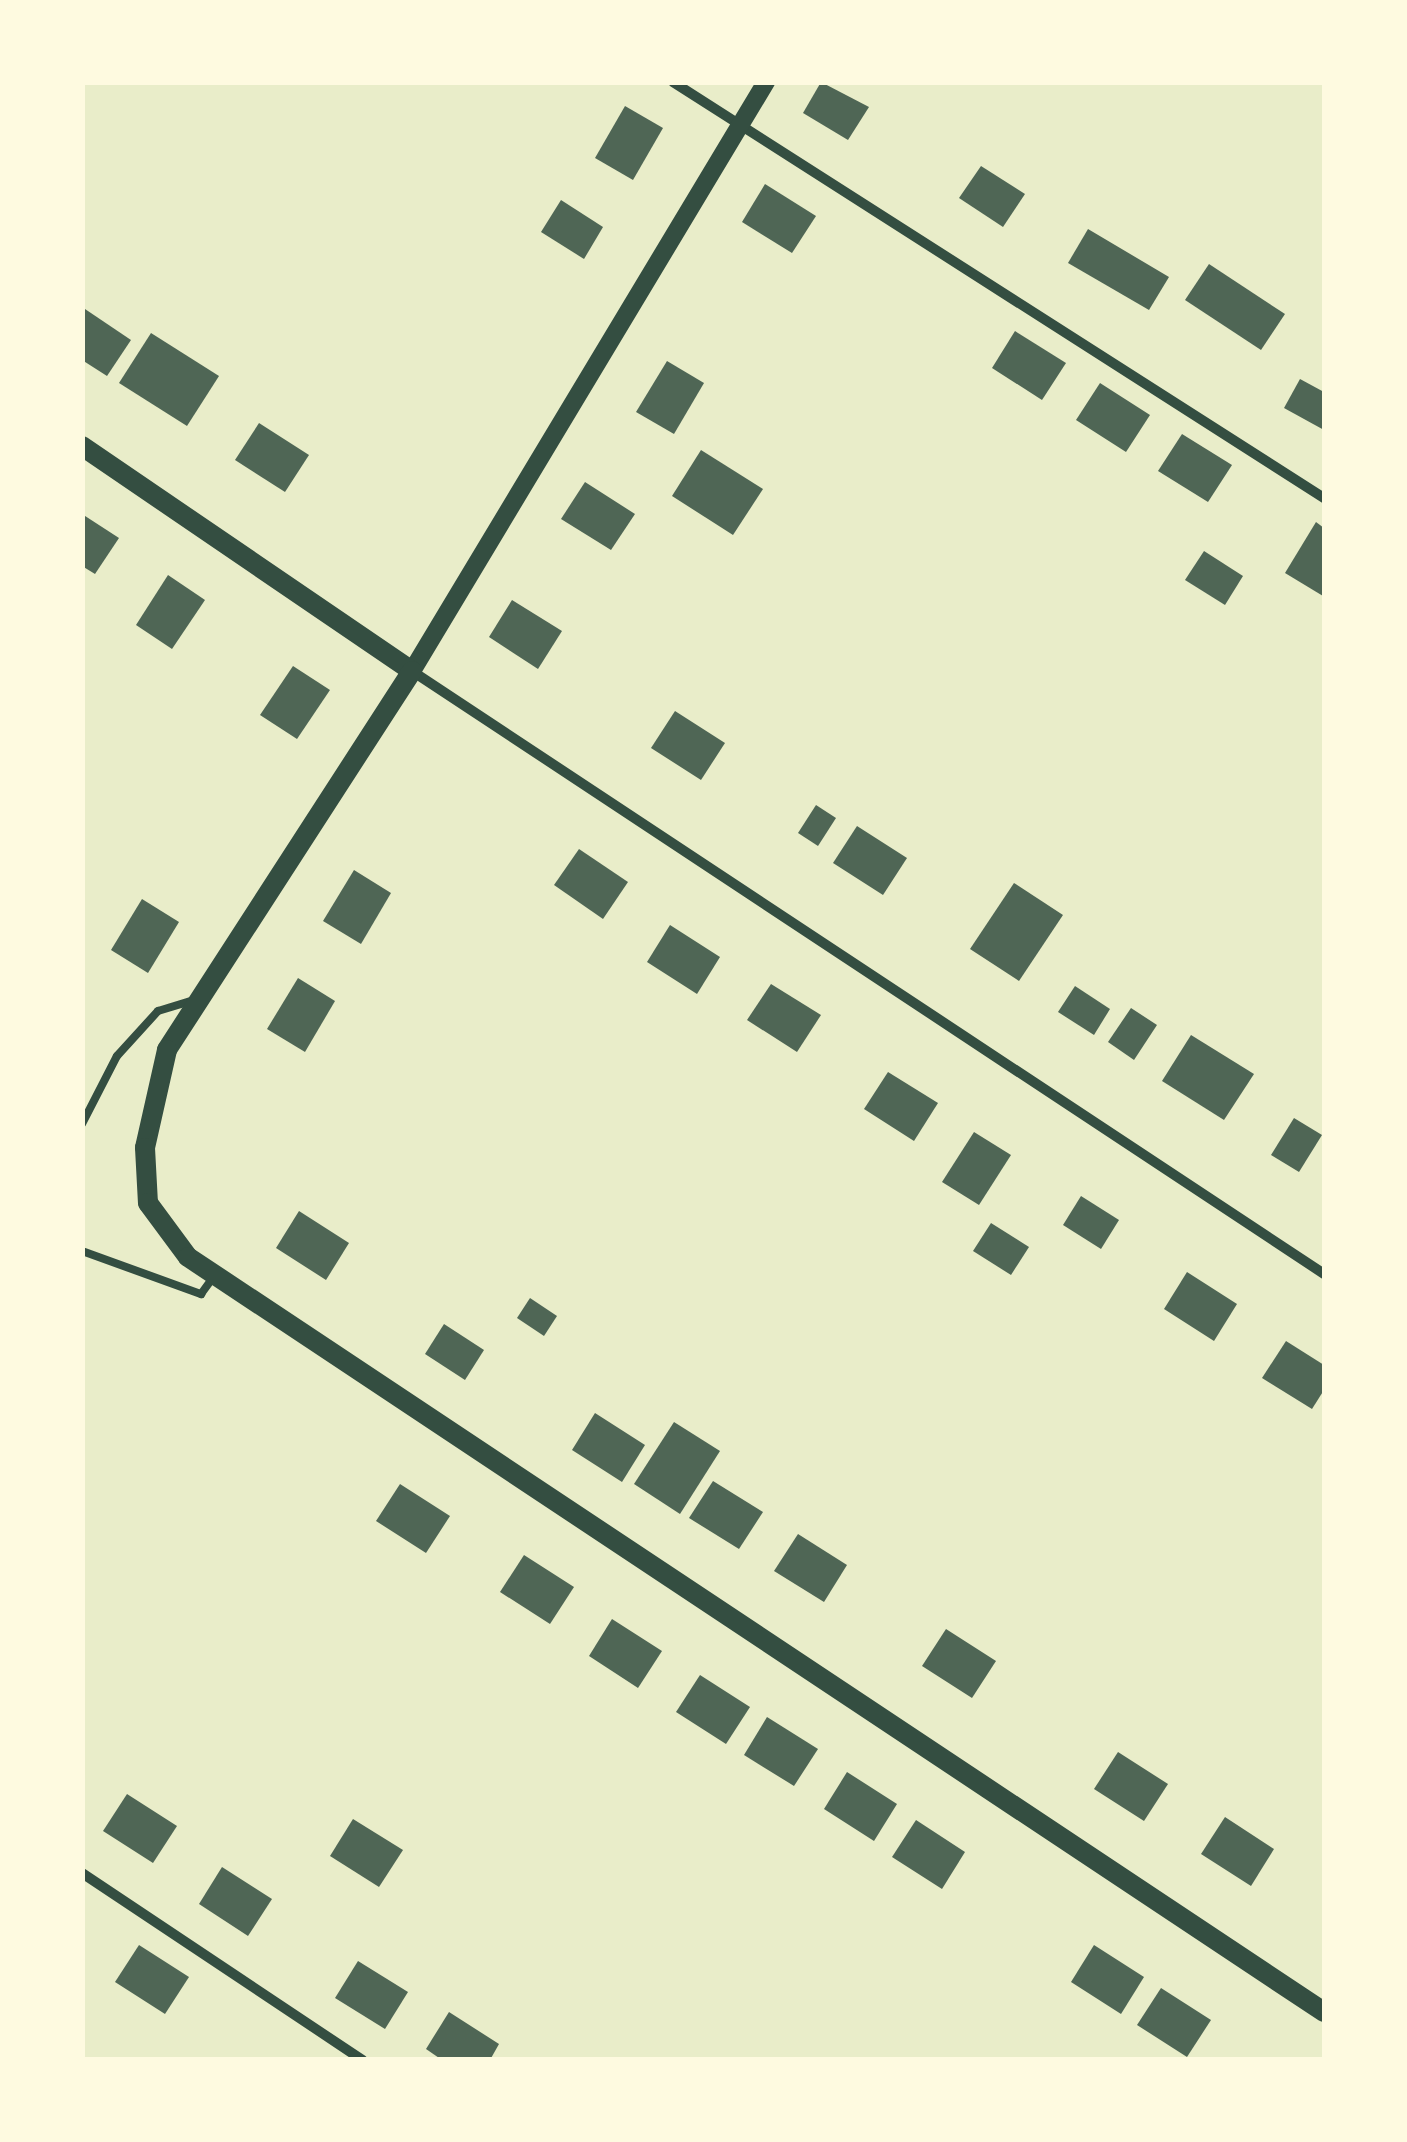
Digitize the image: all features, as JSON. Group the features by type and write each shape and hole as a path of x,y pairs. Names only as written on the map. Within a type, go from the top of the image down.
{"main road":[{"path":"82,446 412,671 167,1050 144,1148 148,1203 188,1257 1324,2012"}],"street":[{"path":"673,82 1324,498"},
{"path":"766,82 412,671 1324,1274"},
{"path":"82,1873 362,2060"}],"lane":[{"path":"82,1124 117,1056 158,1011 200,999"},
{"path":"82,1251 202,1294 215,1275"}],"building":[{"path":"821,82 869,107 848,140 803,113"},
{"path":"625,106 663,128 633,180 595,158"},
{"path":"981,166 1025,194 1003,227 959,198"},
{"path":"765,184 816,216 792,253 742,222"},
{"path":"561,200 603,227 584,259 541,232"},
{"path":"1088,229 1169,277 1149,310 1068,263"},
{"path":"1209,264 1285,314 1261,350 1185,300"},
{"path":"82,307 131,340 107,376 82,360"},
{"path":"1015,331 1066,363 1042,400 992,368"},
{"path":"151,333 219,376 187,426 119,383"},
{"path":"667,361 704,383 674,434 636,412"},
{"path":"1300,379 1324,392 1324,430 1284,408"},
{"path":"1100,383 1150,415 1126,452 1076,420"},
{"path":"259,423 309,455 285,492 235,460"},
{"path":"1182,434 1232,465 1208,502 1158,471"},
{"path":"701,450 763,489 733,535 672,496"},
{"path":"585,482 635,514 611,550 561,519"},
{"path":"82,514 119,538 95,574 82,566"},
{"path":"1316,522 1324,528 1323,596 1285,573"},
{"path":"1204,551 1243,576 1225,605 1185,580"},
{"path":"168,575 205,600 172,649 136,625"},
{"path":"512,600 562,631 538,669 489,637"},
{"path":"293,666 330,690 297,739 260,715"},
{"path":"675,711 725,743 701,780 651,748"},
{"path":"816,805 836,818 818,846 798,833"},
{"path":"857,826 907,858 883,895 833,863"},
{"path":"579,849 628,882 603,919 554,885"},
{"path":"354,870 391,893 361,944 323,921"},
{"path":"1014,883 1063,915 1019,981 970,949"},
{"path":"142,899 179,922 148,973 111,950"},
{"path":"670,925 720,957 697,994 647,962"},
{"path":"298,978 335,1001 305,1052 267,1029"},
{"path":"771,984 821,1015 797,1052 747,1020"},
{"path":"1075,986 1110,1009 1094,1035 1058,1012"},
{"path":"1131,1008 1157,1025 1134,1060 1108,1042"},
{"path":"1191,1035 1254,1074 1224,1120 1162,1081"},
{"path":"888,1072 938,1103 914,1141 864,1109"},
{"path":"1294,1118 1322,1135 1299,1172 1271,1155"},
{"path":"974,1132 1011,1155 979,1205 942,1182"},
{"path":"1081,1196 1119,1220 1101,1249 1063,1225"},
{"path":"299,1211 349,1243 326,1280 276,1248"},
{"path":"991,1223 1029,1247 1011,1275 973,1251"},
{"path":"1187,1272 1237,1304 1214,1341 1164,1309"},
{"path":"530,1298 557,1316 544,1336 517,1318"},
{"path":"444,1324 484,1350 465,1380 425,1354"},
{"path":"1286,1341 1324,1365 1324,1390 1312,1409 1262,1378"},
{"path":"595,1413 645,1445 622,1482 572,1450"},
{"path":"674,1422 720,1451 680,1514 634,1484"},
{"path":"713,1481 763,1512 739,1549 689,1518"},
{"path":"400,1484 450,1516 426,1553 376,1521"},
{"path":"798,1534 847,1565 824,1602 774,1571"},
{"path":"524,1555 574,1587 550,1624 500,1592"},
{"path":"612,1619 662,1651 638,1688 589,1656"},
{"path":"946,1629 996,1661 972,1698 922,1666"},
{"path":"700,1675 750,1707 726,1744 676,1712"},
{"path":"767,1717 818,1749 794,1786 744,1755"},
{"path":"1118,1752 1168,1784 1144,1821 1094,1789"},
{"path":"847,1772 897,1804 874,1841 824,1809"},
{"path":"127,1794 177,1826 153,1863 103,1831"},
{"path":"1225,1817 1274,1849 1251,1886 1201,1854"},
{"path":"353,1819 403,1850 379,1887 330,1856"},
{"path":"916,1820 965,1852 942,1889 892,1857"},
{"path":"222,1867 272,1899 248,1936 199,1904"},
{"path":"139,1945 189,1977 165,2014 115,1982"},
{"path":"1094,1945 1144,1977 1121,2014 1071,1982"},
{"path":"358,1961 408,1992 385,2029 335,1998"},
{"path":"1161,1988 1211,2020 1187,2057 1137,2025"},
{"path":"449,2012 499,2044 490,2060 442,2060 426,2049"}]}
